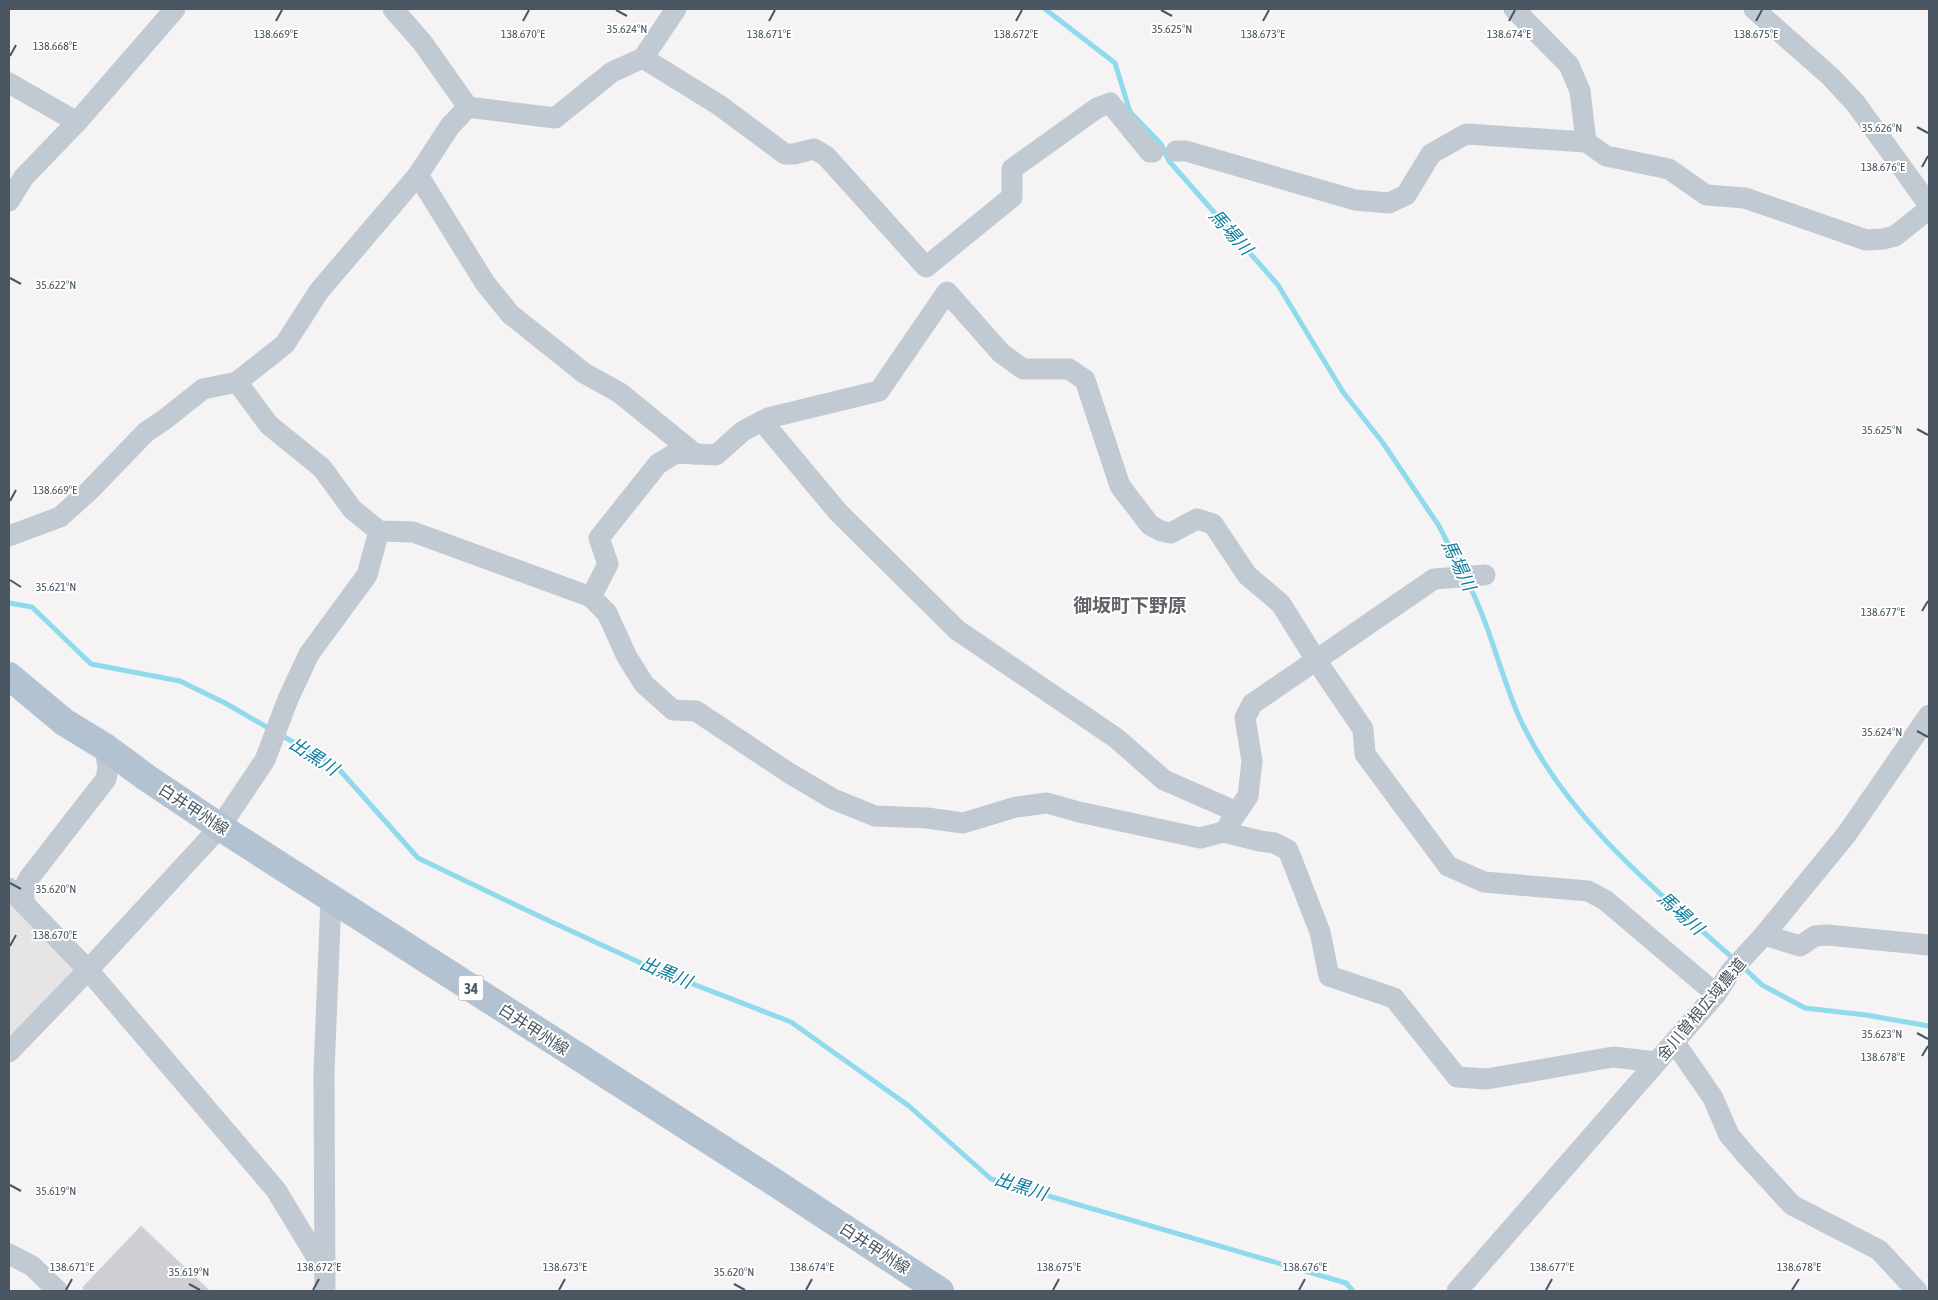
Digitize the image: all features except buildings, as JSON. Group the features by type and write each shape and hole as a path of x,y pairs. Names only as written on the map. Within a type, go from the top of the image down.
{"main road":[{"name":"白井甲州線","path":"9,676 64,722 105,747 220,827 777,1184 940,1291"}],"street":[{"path":"9,202 24,178 77,122 175,9"},
{"path":"392,9 422,42 468,107 555,118 612,72 643,58 676,9"},
{"path":"1514,9 1569,65 1580,91 1586,142"},
{"path":"1754,9 1831,77 1856,104 1929,205"},
{"path":"643,58 719,105 785,154 794,154 814,149 826,156 926,268 1012,197 1012,169 1097,108 1110,103 1150,152 1153,152"},
{"path":"9,83 77,122"},
{"path":"9,536 60,517 90,490 146,432 203,389 237,382 285,344 319,291 418,175 450,126 468,107"},
{"path":"1176,152 1186,151 1355,200 1389,203 1406,195 1431,154 1466,134 1586,142 1606,156 1669,169 1706,195 1745,198 1866,240 1895,236 1929,209"},
{"path":"418,175 485,284 510,314 584,373 620,393 695,454"},
{"path":"591,597 608,564 598,538 658,464 676,453 716,455 743,431 768,418 879,391 947,292 1002,353 1023,369 1069,369 1085,380 1120,486 1150,525 1161,531 1171,533 1197,519 1213,524 1247,574 1282,604 1316,660 1363,729 1365,754 1448,866 1484,882 1588,891 1605,900 1716,994"},
{"path":"237,382 270,425 322,468 352,509 379,531 413,532 591,597 607,613 627,657 644,684 673,710 696,711 789,773 833,799 875,816 927,818 963,823 1016,807 1048,803 1079,812 1200,838 1223,832 1274,843 1288,850 1320,932 1329,976 1394,998 1457,1077 1487,1079 1613,1057 1657,1062"},
{"path":"762,421 838,512 957,630 1116,738 1164,780 1237,812"},
{"path":"9,1052 88,970 220,827 265,760 309,654 367,575 379,531"},
{"path":"1223,832 1248,796 1252,761 1245,718 1252,704 1434,579 1481,575"},
{"name":"金川曽根広域農道","path":"1457,1291 1716,994 1731,971 1764,935 1846,835 1929,716"},
{"path":"24,903 24,888 29,878 106,779 108,768 105,747"},
{"path":"9,888 88,970 276,1190 325,1281"},
{"path":"325,1281 324,1072 330,898"},
{"path":"1764,935 1800,946 1816,936 1827,935 1929,945"},
{"path":"1675,1043 1713,1098 1730,1135 1792,1205 1879,1250 1917,1291"},
{"path":"9,1254 32,1266 58,1291"}],"shaded area":[{"path":"9,899 78,970 9,1041"}],"waterway":[{"name":"馬場川","path":"1045,9 1115,63 1130,112 1161,144 1169,161 1278,285 1343,392 1383,443 1439,526 1462,571"},
{"name":"馬場川","path":"1467,581 1482,615 1520,719 1539,755 1562,788 1587,820 1644,879 1735,960"},
{"name":"出黒川","path":"9,603 32,607 91,664 180,681 225,703 272,730"},
{"name":"出黒川","path":"279,734 337,767 418,858 654,969 791,1022 909,1106 991,1179 1346,1283 1353,1291"},
{"name":"馬場川","path":"1742,966 1762,985 1805,1008 1866,1015 1929,1026"}],"district":[{"name":"御坂町下野原","path":"1130,605"}]}
